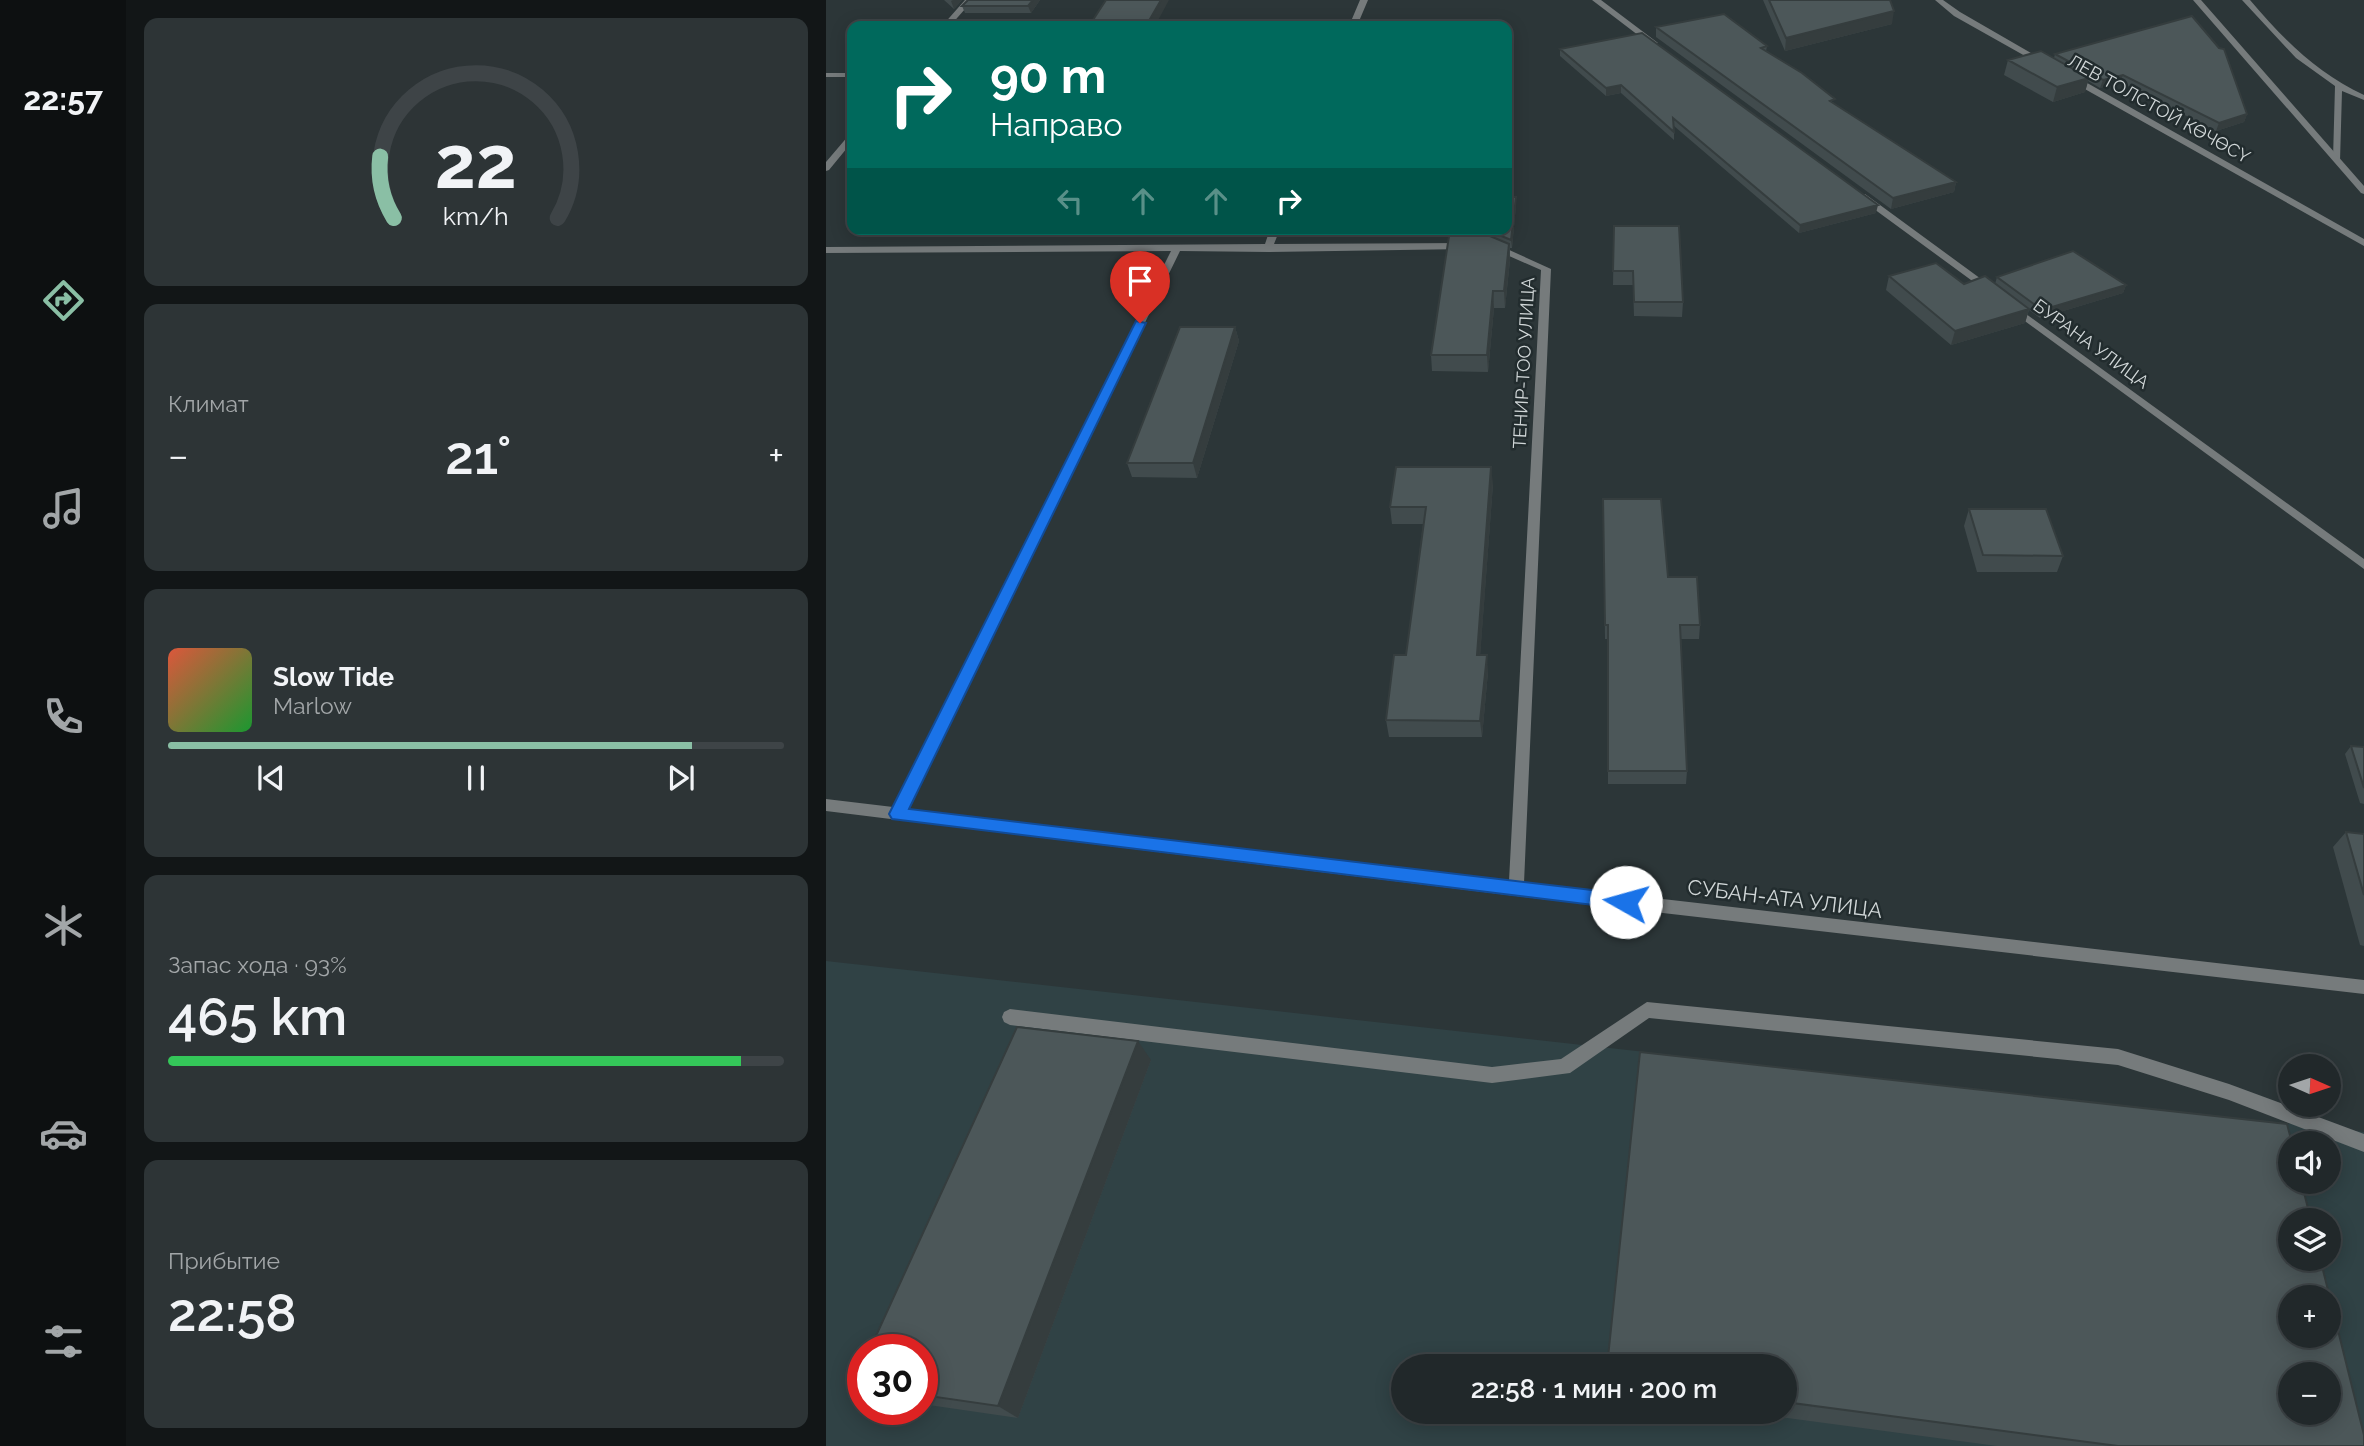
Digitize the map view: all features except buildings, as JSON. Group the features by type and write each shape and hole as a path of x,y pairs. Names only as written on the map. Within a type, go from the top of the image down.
{"street":[{"path":"950,21 969,0"},
{"path":"1355,21 1363,0"},
{"path":"1596,0 1662,49"},
{"name":"ЛЕВ ТОЛСТОЙ КӨЧӨСҮ","path":"1939,0 2053,67"},
{"path":"2197,0 2364,191"},
{"path":"2246,0 2290,52 2338,87 2364,98"},
{"name":"ЛЕВ ТОЛСТОЙ КӨЧӨСҮ","path":"2065,74 2364,243"},
{"path":"826,75 847,75"},
{"path":"2337,159 2338,87"},
{"path":"826,168 847,143"},
{"name":"БУРАНА УЛИЦА","path":"1852,188 2364,565"},
{"path":"1268,249 1273,235"},
{"name":"ТЕНИР-ТОО УЛИЦА","path":"826,250 1493,246 1546,269 1517,889"},
{"path":"898,814 1176,250"},
{"name":"СУБАН-АТА УЛИЦА","path":"826,805 1517,889 2364,987"},
{"path":"1010,1017 1492,1075 1564,1067 1647,1010 2118,1057 2228,1092 2364,1143"}],"shaded area":[{"path":"826,961 2364,1132 2364,1446 826,1446"}],"route":[{"path":"1140,323 898,814 1626,902"}]}
